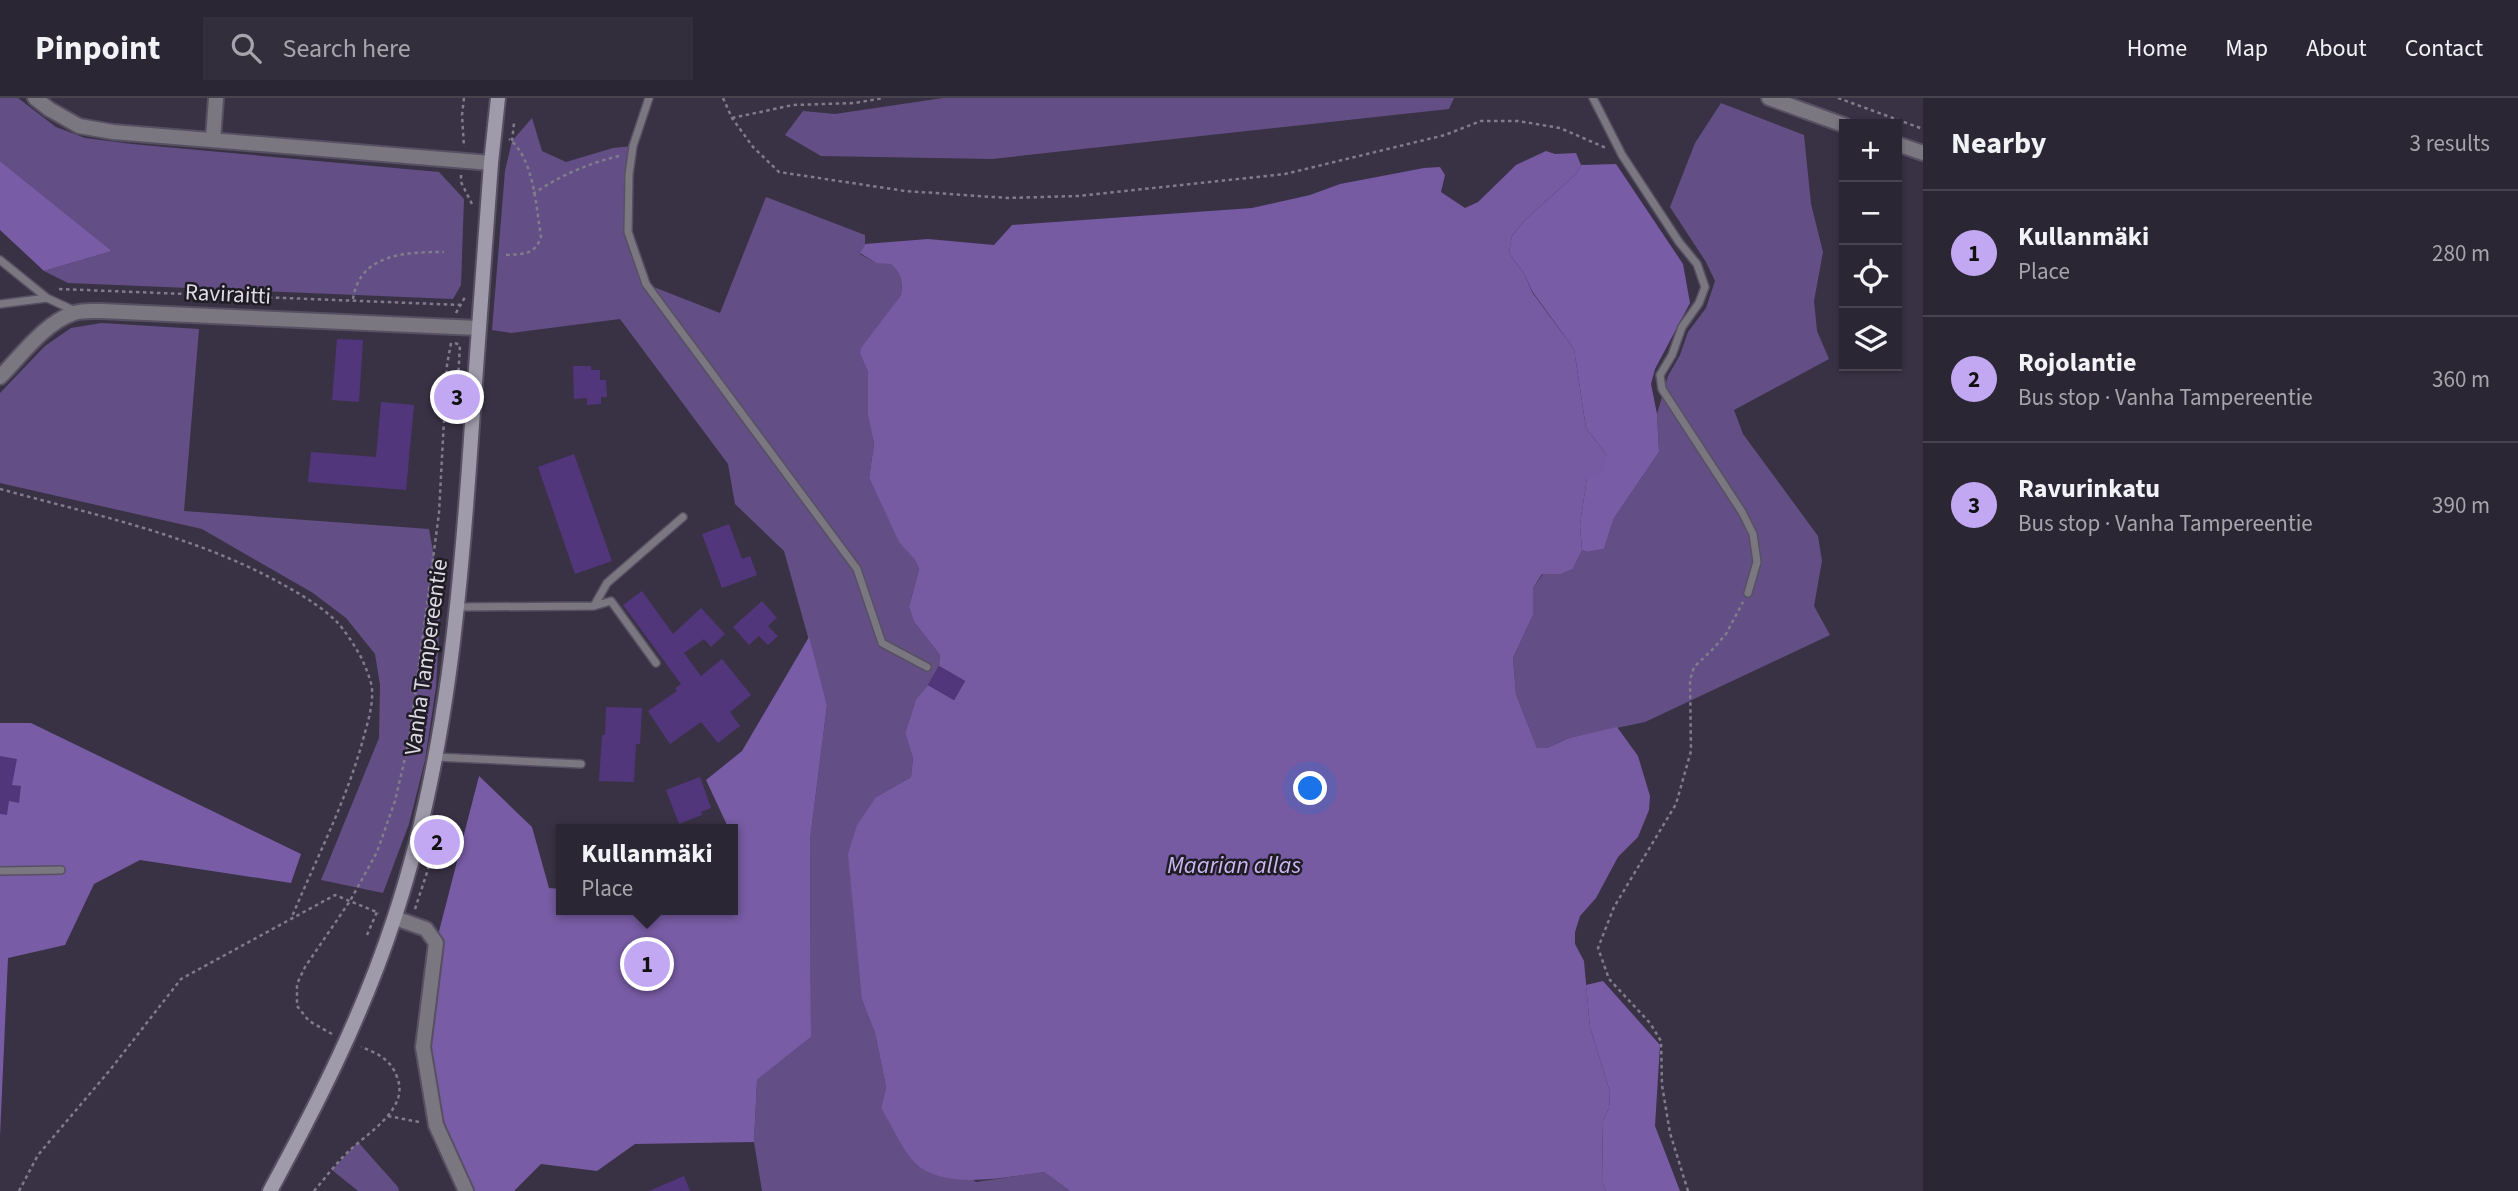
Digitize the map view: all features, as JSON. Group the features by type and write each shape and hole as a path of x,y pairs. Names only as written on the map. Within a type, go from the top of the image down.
{"main road":[{"name":"Vanha Tampereentie","path":"270,1191 335,1068 369,987 395,918 436,757 464,555 478,328 498,98"}],"street":[{"path":"35,98 79,126 113,132 491,163"},
{"path":"213,140 216,98"},
{"path":"1769,98 1839,123"},
{"path":"1902,146 1923,153"},
{"path":"0,377 44,332 76,312"},
{"name":"Raviraitti","path":"76,312 478,328"},
{"path":"395,918 426,929 436,943 423,1047 436,1125 466,1191"}],"lane":[{"path":"649,98 632,154 628,232 646,284 857,569 882,643 927,667"},
{"path":"1593,98 1622,155 1679,242 1697,264 1705,287 1699,303 1682,327 1672,355 1660,375 1662,389 1742,512 1753,534 1758,562 1748,593"},
{"path":"0,260 47,298 76,312"},
{"path":"0,304 47,298"},
{"path":"594,606 607,583 683,517"},
{"path":"457,607 594,606 611,601 656,663"},
{"path":"436,757 581,764"},
{"path":"0,871 61,870"}],"path":[{"path":"464,98 464,150"},
{"path":"723,98 732,118 753,147 779,172 905,191 1008,198 1077,196 1285,174 1445,135 1481,121 1518,121 1560,128 1622,155"},
{"path":"732,118 793,104 855,103 883,98"},
{"path":"1838,98 1923,129"},
{"path":"512,141 514,123"},
{"path":"495,129 522,152 528,167 541,237 538,245 526,254 506,255"},
{"path":"533,194 552,181 579,170 607,159 632,154"},
{"path":"461,180 472,205"},
{"path":"353,299 360,280 368,269 383,259 414,252 444,251"},
{"path":"47,298 51,289 61,289 461,304"},
{"path":"453,321 466,296"},
{"path":"332,1034 309,1021 298,1006 297,984 305,967 350,901 377,852 395,801 409,741 439,513 447,365 451,343 460,345 457,397"},
{"path":"0,489 145,529 259,571 307,598 336,621 358,650 372,687 371,709 341,806 291,919"},
{"path":"1688,1191 1670,1133 1662,1085 1661,1041 1650,1024 1609,978 1598,948 1614,907 1676,804 1691,751 1690,680 1694,667 1726,634 1748,593"},
{"path":"411,924 437,842"},
{"path":"19,1191 38,1155 110,1070 181,979 335,895 395,918"},
{"path":"368,935 377,912"},
{"path":"314,1191 348,1152 388,1115 399,1099 400,1083 387,1060 361,1047"},
{"path":"388,1115 436,1125"}],"shaded area":[{"path":"0,98 18,98 56,127 85,138 439,172 464,199 461,285 453,299 68,283 44,271 112,251 0,161"},
{"path":"943,98 1454,98 1449,109 992,159 821,156 785,135 803,111 835,114"},
{"path":"1721,103 1804,135 1811,204 1823,252 1814,301 1817,331 1829,359 1734,410 1743,434 1818,536 1822,561 1814,606 1830,635 1645,722 1569,738 1547,748 1537,748 1516,694 1513,658 1533,615 1533,588 1543,574 1561,574 1573,569 1582,550 1587,552 1604,549 1614,518 1659,452 1657,414 1668,376 1680,355 1688,332 1706,308 1715,281 1706,262 1670,207 1695,143"},
{"path":"532,118 542,151 566,162 613,148 633,146 628,232 646,284 720,313 766,197 865,235 865,244 860,254 876,263 891,263 899,274 901,295 860,354 868,372 868,416 874,444 869,478 899,541 919,569 909,607 914,622 940,655 939,666 916,699 905,733 913,758 911,777 876,797 862,1000 875,1033 886,1087 881,1108 976,1182 1044,1172 1070,1191 762,1191 754,1142 757,1080 811,1037 810,840 827,705 784,551 735,504 728,464 620,319 511,333 492,330 505,171 512,141"},
{"path":"0,161 112,251 44,271 0,230"},
{"path":"1616,164 1683,264 1690,303 1655,369 1651,384 1657,414 1659,452 1614,518 1604,549 1587,552 1582,550 1580,525 1587,477 1607,455 1586,428 1574,349 1532,291 1525,275 1509,253 1512,236 1525,220 1577,173 1581,165"},
{"path":"102,323 199,329 184,511 429,529 441,597 436,687 425,760 409,824 383,893 321,880 379,738 380,685 375,654 346,618 313,593 202,529 0,483 0,393 45,346 71,328"},
{"path":"809,637 827,705 810,840 811,1037 757,1080 754,1142 635,1144 597,1171 541,1164 514,1191 466,1191 436,1125 423,1047 436,943 479,776 532,827 549,888 556,889 556,915 738,915 738,824 727,824 706,780 742,751"},
{"path":"0,723 31,723 301,854 291,883 140,860 94,884 65,945 8,958 0,1136"},
{"path":"1603,981 1660,1045 1655,1126 1680,1191 1606,1191 1602,1182 1603,1121 1609,1108 1610,1092 1590,1027 1586,985"},
{"path":"358,1142 399,1191 358,1191 332,1170"}],"water":[{"name":"Maarian allas","path":"1546,151 1555,154 1576,153 1581,165 1577,173 1525,220 1512,236 1509,253 1525,275 1532,292 1574,349 1586,428 1607,455 1602,473 1587,478 1580,525 1582,550 1573,569 1561,574 1542,574 1533,588 1533,615 1513,658 1516,694 1537,748 1547,748 1569,738 1617,727 1638,756 1650,796 1649,810 1638,837 1618,857 1596,898 1580,916 1575,932 1575,944 1584,961 1590,1027 1610,1092 1609,1108 1603,1121 1602,1182 1606,1191 1070,1191 1044,1172 976,1180 942,1177 927,1172 910,1157 881,1108 886,1087 875,1033 862,1000 848,854 857,825 876,797 911,777 913,758 905,733 916,699 928,685 954,700 965,681 939,666 940,655 914,622 909,607 919,569 915,560 899,542 869,478 874,444 868,416 868,372 860,354 861,348 901,295 902,286 899,274 891,264 876,263 860,253 865,244 928,239 994,245 1012,225 1252,208 1310,195 1340,184 1440,167 1445,175 1441,192 1465,208 1478,202 1516,165"}],"building":[{"path":"337,339 363,340 359,402 332,400"},
{"path":"573,366 591,366 591,370 600,370 600,380 606,380 607,397 601,397 601,404 587,405 587,398 574,399"},
{"path":"381,402 414,405 406,490 308,482 311,452 376,457"},
{"path":"574,454 612,561 575,574 538,467"},
{"path":"729,524 742,559 750,556 757,575 722,588 702,534"},
{"path":"642,591 673,634 701,608 725,634 711,647 704,639 684,653 701,676 722,659 751,695 730,712 740,726 718,743 701,722 670,744 648,711 677,691 675,688 681,684 623,605"},
{"path":"762,601 777,618 768,626 778,636 768,645 759,636 749,645 733,627"},
{"path":"939,666 965,681 954,700 928,685"},
{"path":"606,707 642,708 634,782 599,781"},
{"path":"0,756 17,759 12,785 21,786 19,803 9,801 7,815 0,814"},
{"path":"700,777 711,808 701,812 702,815 679,824 666,790"},
{"path":"684,1176 690,1191 649,1191"}],"place":[{"name":"Ravurinkatu","path":"457,397"},
{"name":"Rojolantie","path":"437,842"},
{"name":"Kullanmäki","path":"647,964"}]}
